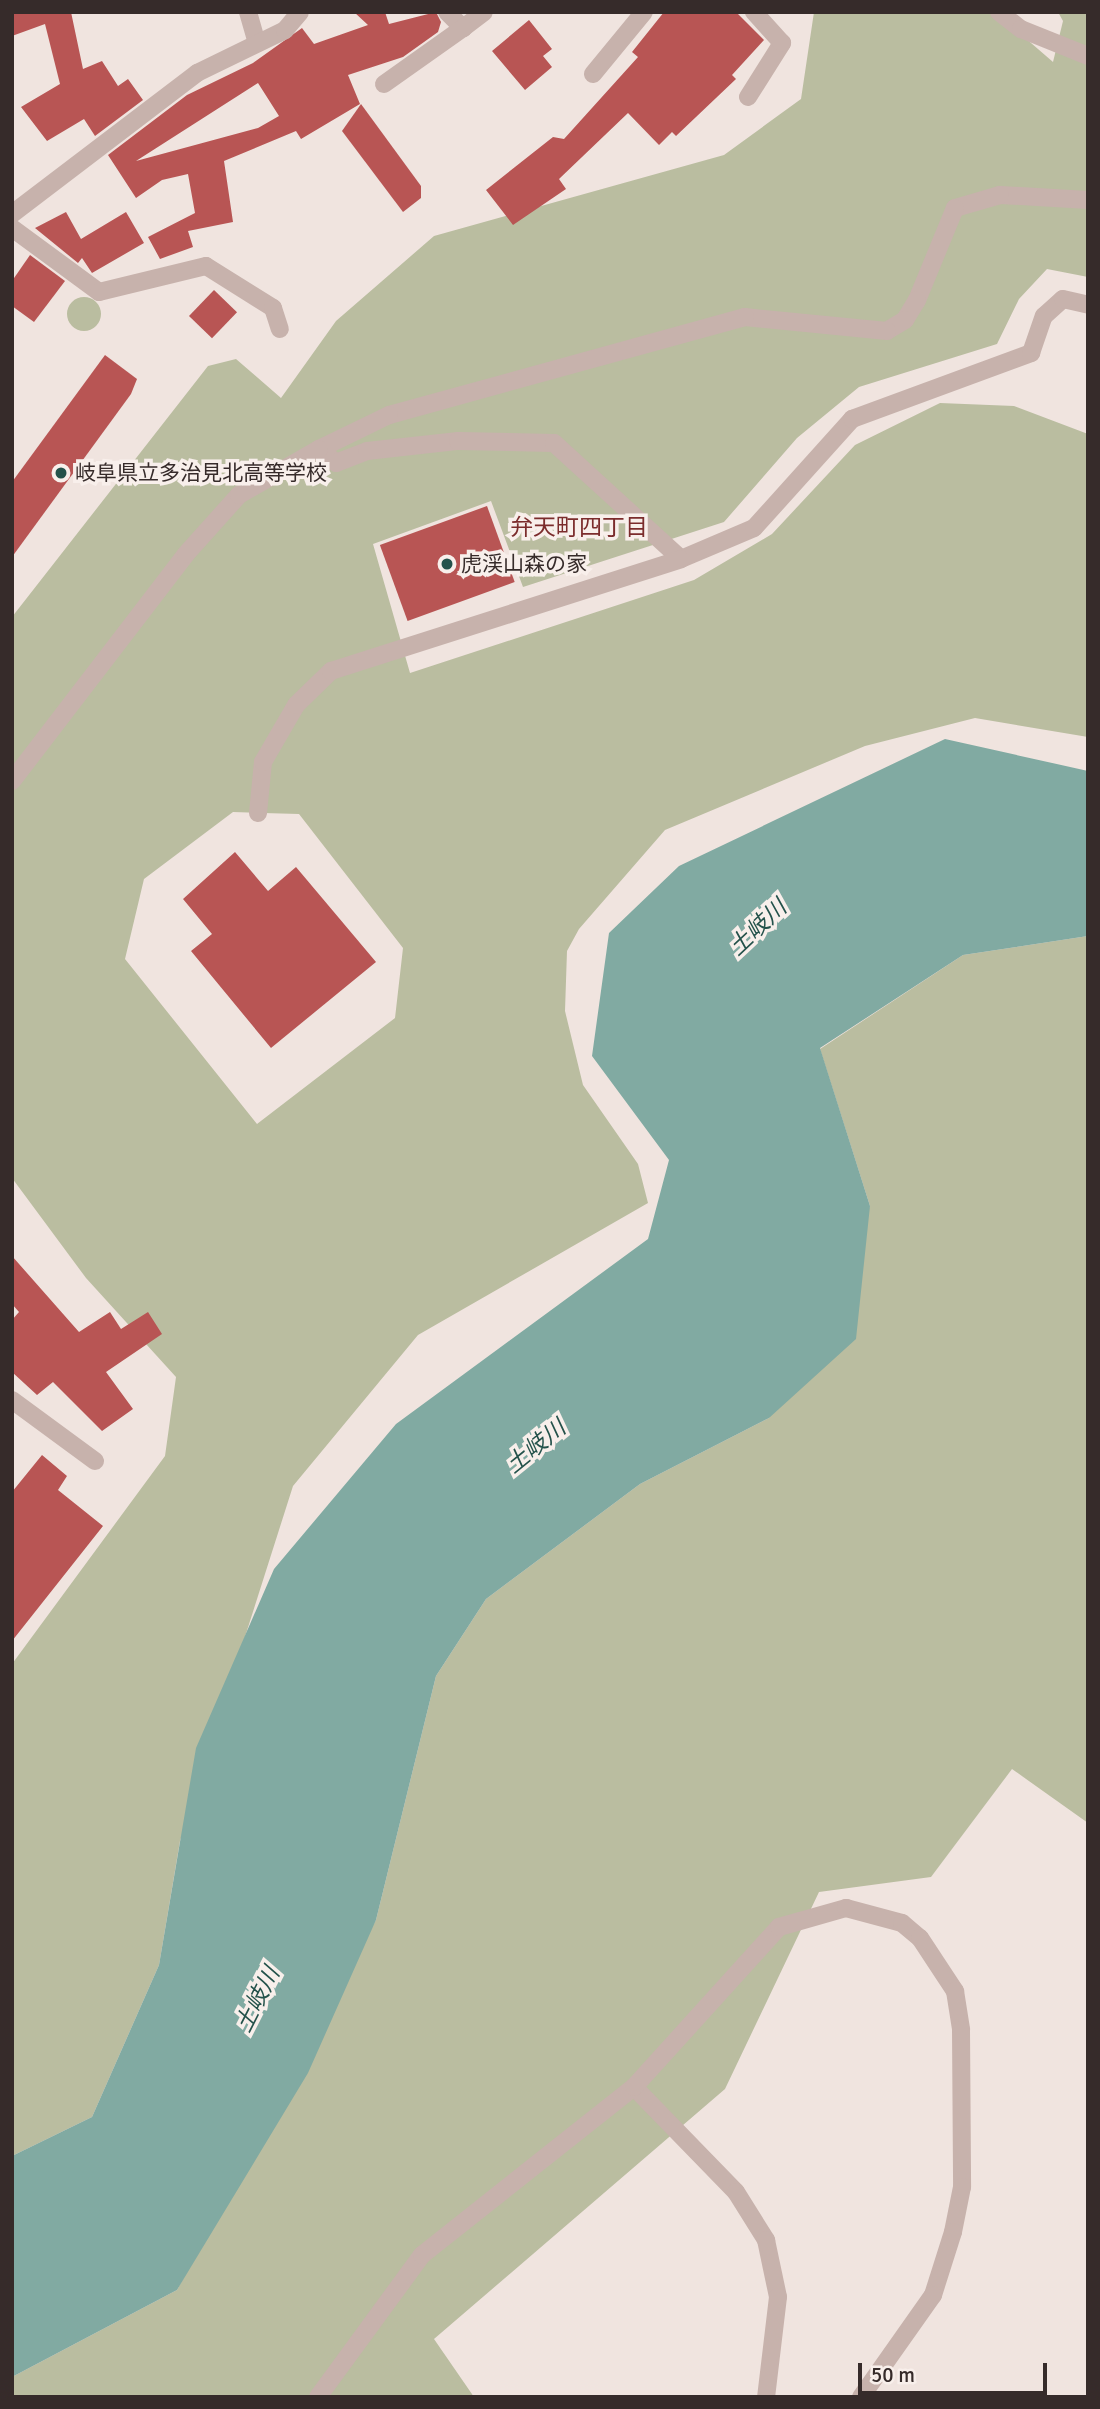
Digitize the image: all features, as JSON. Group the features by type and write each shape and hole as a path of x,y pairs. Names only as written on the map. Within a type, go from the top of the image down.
{"street":[{"path":"248,12 256,40"},
{"path":"12,214 197,73 256,40 285,30 300,12"},
{"path":"447,12 463,28"},
{"path":"384,84 484,12"},
{"path":"593,74 644,12"},
{"path":"748,97 782,43 754,12"},
{"path":"999,12 1021,29 1088,56"},
{"path":"12,781 178,564 239,495 319,449 389,415 744,317 887,331 905,320 917,300 955,208 1000,195 1088,200"},
{"path":"12,228 99,292 206,266 273,308 280,329"},
{"path":"258,813 262,762 296,705 331,671 681,559 754,528 852,419 1031,353 1044,316 1063,299 1088,305"},
{"path":"319,449 336,463 367,451 458,441 554,443 681,559"},
{"path":"12,1400 95,1461"},
{"path":"318,2397 422,2255 634,2087 779,1927 846,1908 873,1913 902,1923 940,1959 956,1990 961,2030 962,2187 933,2295 861,2397"},
{"path":"634,2087 736,2192 766,2240 778,2297 766,2397"}],"green space":[{"path":"814,12 995,12 1053,62 1063,21 1058,12 1088,12 1088,277 1047,269 1019,299 997,344 859,387 797,438 724,522 523,587 491,501 373,544 410,673 694,580 772,534 855,445 940,403 1014,406 1088,434 1088,737 975,718 865,746 665,830 579,929 567,951 565,1011 583,1085 638,1164 648,1203 418,1335 293,1486 180,1841 159,1965 92,2117 12,2156 12,1664 165,1456 176,1377 86,1278 12,1178 12,617 208,366 236,359 281,398 336,321 434,236 724,155 801,99","holes":["233,812 299,814 403,948 395,1018 257,1124 125,959 144,879"]},
{"path":"84,297 96,302 101,314 96,326 84,331 72,326 67,314 72,302"},
{"path":"1088,936 1088,1823 1012,1769 931,1877 819,1892 725,2089 434,2339 474,2397 12,2397 12,2377 177,2290 376,1920 436,1676 486,1599 640,1484 769,1418 870,1206 820,1049 963,955"}],"water":[{"name":"土岐川","path":"945,739 1088,771 1088,936 963,955 820,1048 870,1206 856,1339 769,1418 640,1484 486,1599 436,1676 376,1920 308,2073 177,2290 12,2377 12,2156 92,2117 159,1965 196,1748 274,1569 396,1424 648,1239 669,1160 592,1056 609,933 679,866"}],"building":[{"path":"12,12 71,12 83,69 102,61 118,86 128,79 143,100 95,136 84,119 47,141 21,107 60,84 45,24 12,36"},
{"path":"354,12 385,12 389,24 436,12 441,22 438,32 403,57 348,75 360,104 301,139 296,131 224,161 233,222 188,231 193,247 160,259 148,237 195,213 188,174 162,180 136,198 108,155 187,95 253,63 302,28 314,44 368,25","holes":["258,83 279,116 258,128 136,161"]},
{"path":"664,12 736,12 764,40 732,75 736,79 676,136 672,132 659,145 628,113 559,179 566,189 513,225 486,190 553,137 564,139 638,57 632,52"},
{"path":"529,20 552,49 543,56 552,67 525,90 492,51"},
{"path":"361,104 421,186 421,198 403,212 342,131"},
{"path":"66,212 81,239 126,212 144,243 92,273 82,258 78,263 35,228"},
{"path":"30,255 65,281 34,322 12,306 12,281"},
{"path":"214,290 237,312 212,338 189,316"},
{"path":"105,355 137,379 131,394 12,557 12,482"},
{"name":"虎渓山森の家","path":"487,506 515,582 408,621 380,545"},
{"path":"235,852 268,891 296,867 376,962 271,1048 191,951 212,934 183,899"},
{"path":"12,1256 79,1332 110,1312 121,1329 148,1312 162,1334 106,1372 133,1409 102,1431 53,1382 37,1395 12,1372 12,1320 19,1312 12,1304"},
{"path":"42,1455 67,1476 58,1490 103,1526 12,1641 12,1492"}],"place":[{"name":"岐阜県立多治見北高等学校","path":"61,473"},
{"name":"虎渓山森の家","path":"447,564"}],"district":[{"name":"弁天町四丁目","path":"579,528"}]}
